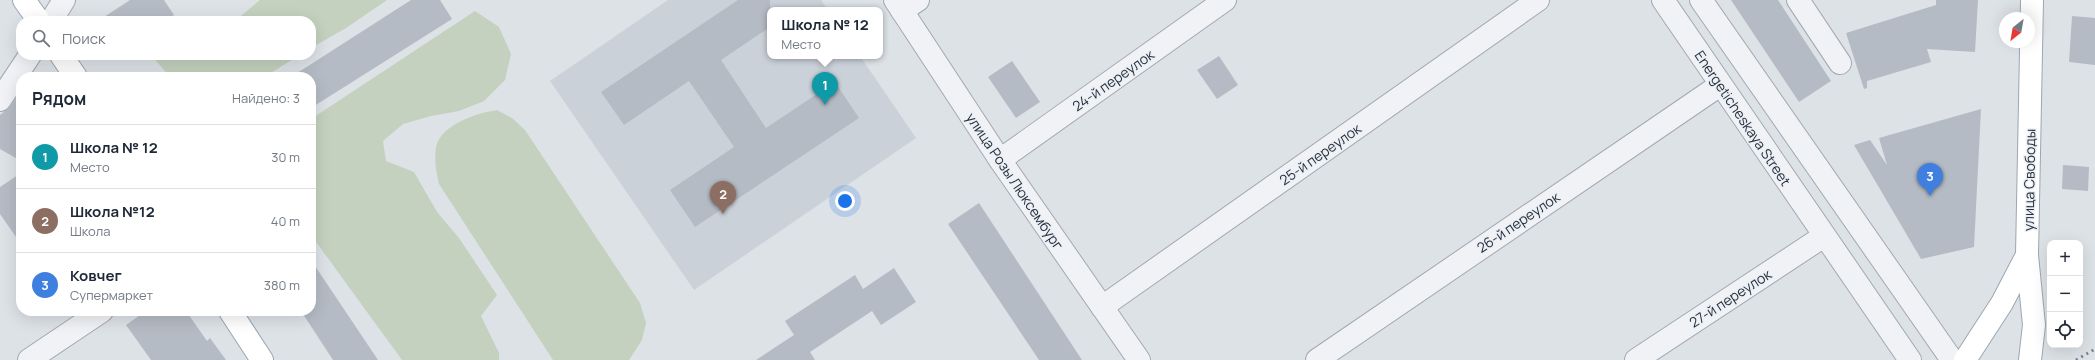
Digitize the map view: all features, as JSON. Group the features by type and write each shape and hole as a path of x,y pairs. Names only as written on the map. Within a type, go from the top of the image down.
{"main road":[{"path":"24,0 35,16"},
{"name":"улица Свободы","path":"2030,360 2034,325 2027,255 2032,0"},
{"path":"64,60 73,72"},
{"path":"1965,360 2002,303 2027,255"},
{"path":"233,316 262,360"}],"street":[{"path":"55,16 64,0"},
{"name":"24-й переулок","path":"1000,160 1225,0"},
{"name":"25-й переулок","path":"1102,307 1538,0"},
{"name":"Energeticheskaya Street","path":"1663,0 1910,360"},
{"path":"1701,0 1952,360"},
{"path":"1798,0 1840,63"},
{"name":"улица Розы Люксембург","path":"905,4 1000,160 1139,360"},
{"path":"19,72 27,60"},
{"path":"0,100 16,76"},
{"name":"26-й переулок","path":"1317,360 1720,85"},
{"name":"27-й переулок","path":"1636,360 1824,236"},
{"path":"29,360 95,316"}],"shaded area":[{"path":"668,0 821,0 826,7 767,7 767,59 862,59 916,138 694,290 550,81"}],"green space":[{"path":"260,0 387,0 346,28 316,45 316,16 241,16"},
{"path":"475,11 499,27 511,54 505,80 484,101 459,111 431,116 403,124 383,141 386,161 414,172 437,212 459,238 497,295 481,316 499,353 499,360 402,360 316,242 316,116"},
{"path":"155,60 292,60 272,72 166,72"},
{"path":"497,110 512,118 525,130 640,303 646,323 642,340 629,360 553,360 439,184 435,157 439,139 452,126 461,121"}],"building":[{"path":"130,0 164,0 174,15 172,16 106,16"},
{"path":"411,0 440,0 452,19 316,105 316,72 299,72"},
{"path":"738,0 770,0 770,7 767,7 767,29 721,60 766,128 835,82 859,118 695,227 670,190 734,147 689,81 624,125 601,92"},
{"path":"1731,0 1778,0 1831,81 1799,102"},
{"path":"1936,0 1978,0 1975,52 1927,49 1931,62 1867,81 1867,88 1864,89 1846,33 1936,5"},
{"path":"2072,16 2095,18 2095,65 2069,62"},
{"path":"1219,56 1238,85 1217,99 1197,70"},
{"path":"1012,61 1040,102 1016,118 988,77"},
{"path":"16,98 16,158 0,149 0,115 10,107"},
{"path":"1981,109 1974,247 1921,259 1854,145 1870,140 1887,165 1879,138"},
{"path":"2063,165 2089,167 2088,191 2062,189"},
{"path":"16,176 16,237 0,214 0,187"},
{"path":"979,203 1082,360 1039,360 948,224"},
{"path":"316,267 378,360 333,360 304,316 316,316"},
{"path":"894,268 916,302 881,325 872,311 810,352 815,360 756,360 794,335 785,321 855,275 863,289"},
{"path":"139,316 190,316 207,341 210,338 226,360 151,360 126,325"}],"railway":[{"path":"2076,360 2095,349"}],"place":[{"name":"Школа № 12","path":"825,105"},
{"name":"Ковчег","path":"1930,196"},
{"name":"Школа №12","path":"723,214"}]}
